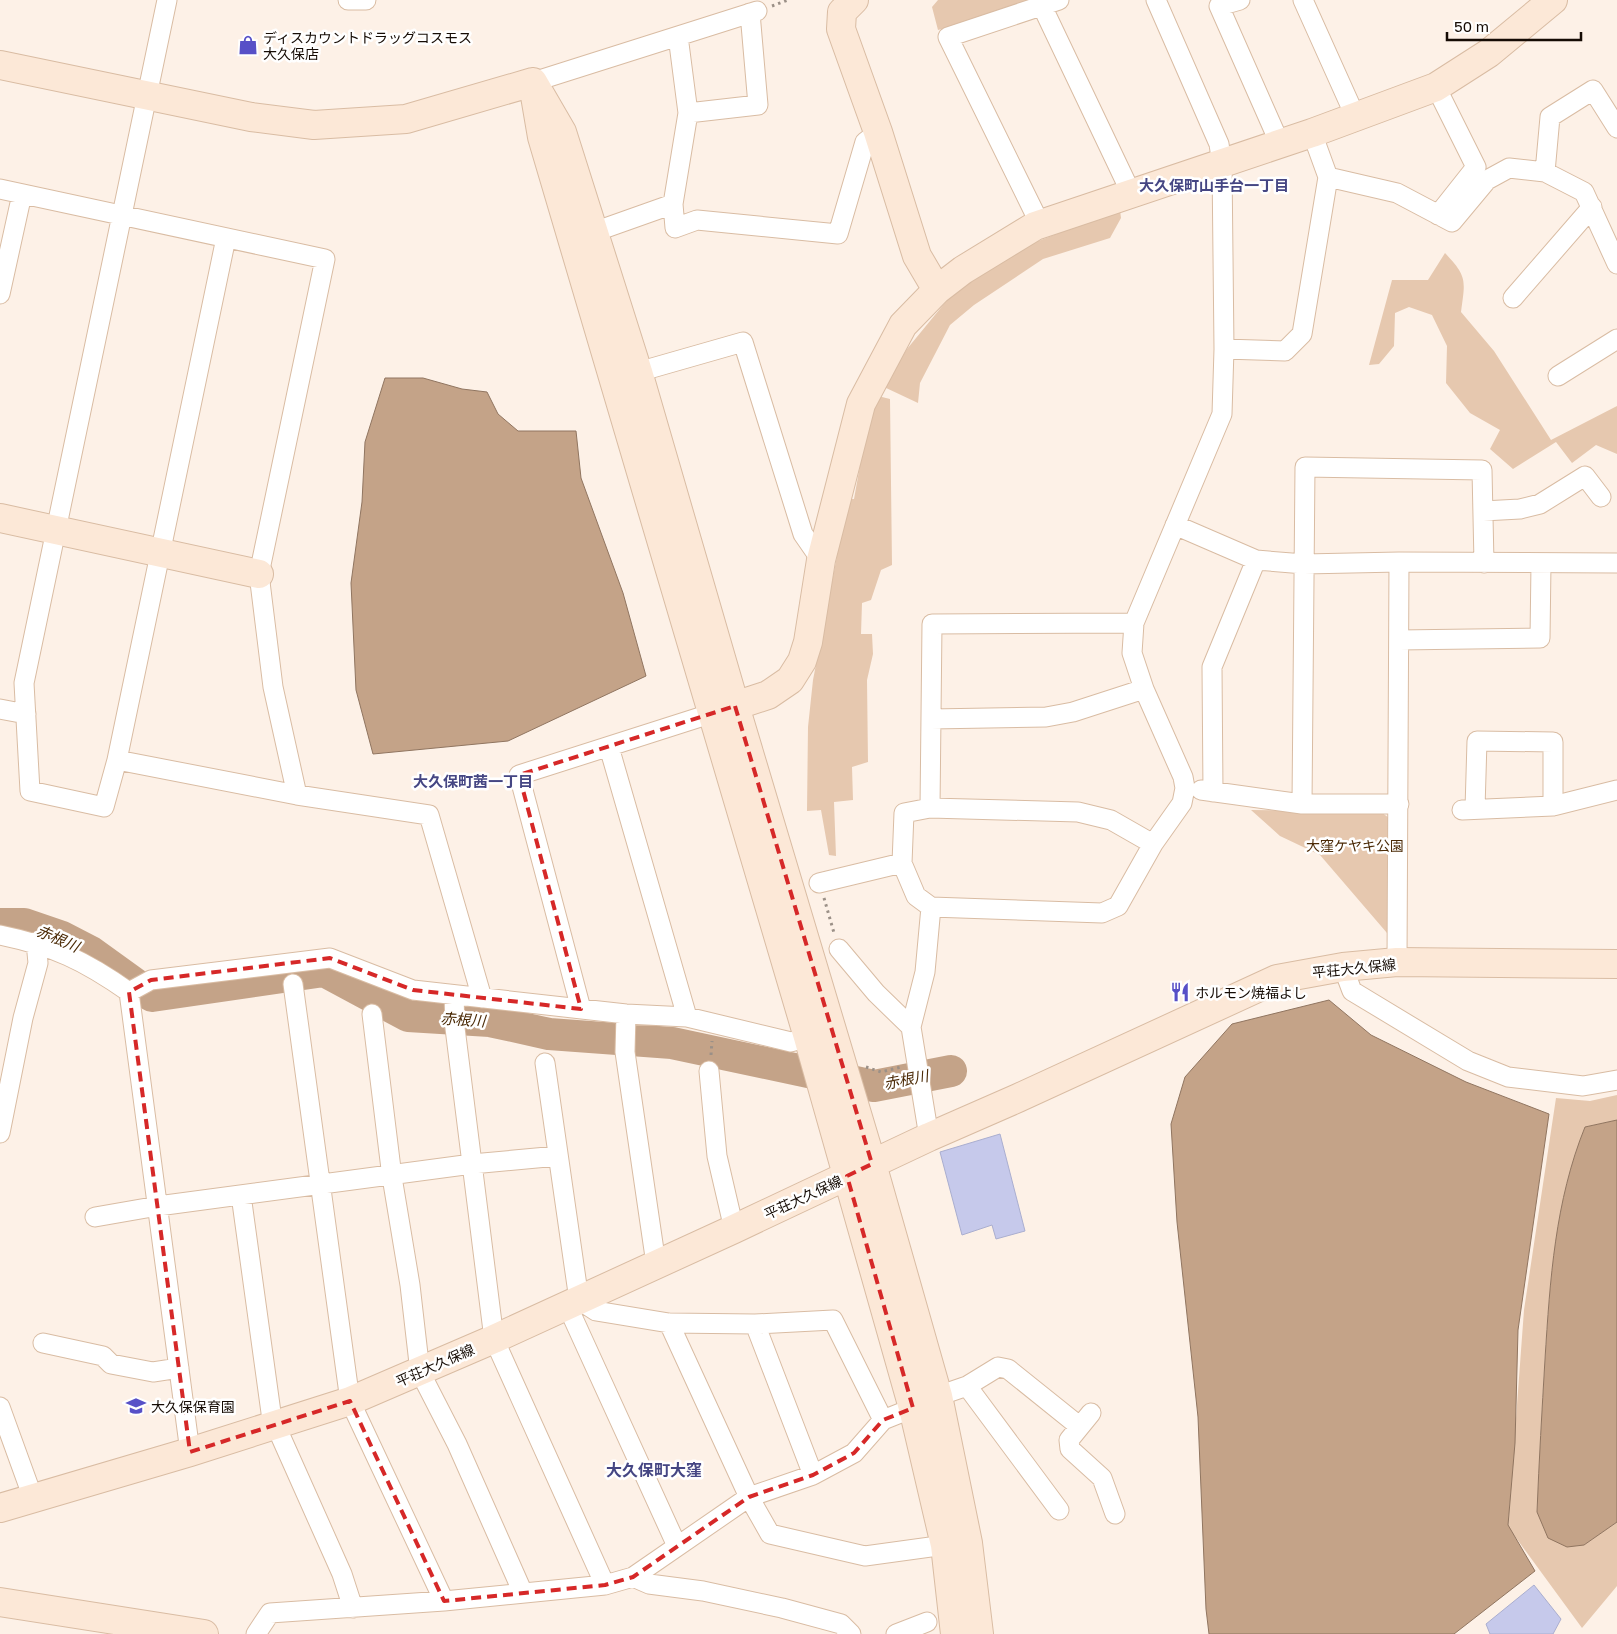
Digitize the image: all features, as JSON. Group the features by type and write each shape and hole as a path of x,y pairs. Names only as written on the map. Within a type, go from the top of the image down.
{"street":[{"path":"167,0 24,683 30,791 104,807 117,760 226,238"},
{"path":"348,0 366,0"},
{"path":"854,0 842,12 841,29 878,132 917,256 937,290"},
{"path":"1153,844 1111,820 1078,812 930,808 904,813 902,863 916,896 931,907 1102,913 1118,906 1153,844 1182,803 1186,788 1183,777 1144,689 1132,653 1134,623 1222,414 1224,349 1222,164 1219,144 1156,0"},
{"path":"1240,0 1219,6 1280,144"},
{"path":"1303,0 1356,118"},
{"path":"581,1009 519,775 724,709 775,690 790,680 802,661 808,642 820,560 861,404 903,325 937,290 963,270 1040,224 1132,195 1356,118 1436,87 1489,53 1553,0"},
{"path":"1040,224 948,37 1050,3 1132,195"},
{"path":"0,65 251,117 314,125 406,119 533,82 753,12 758,105 688,113"},
{"path":"678,36 688,113 673,204 674,228 698,220 838,234 866,142 878,132"},
{"path":"533,82 562,132 638,372 808,1037 913,1408 945,1545 955,1634"},
{"path":"533,82 542,137 724,709 872,1164 938,1396 968,1543 979,1634"},
{"path":"1436,87 1476,167 1438,215"},
{"path":"1545,172 1550,117 1593,90 1617,128"},
{"path":"1224,349 1285,351 1302,334 1328,177 1312,133"},
{"path":"1328,177 1397,193 1452,222 1487,180 1509,168 1545,172 1584,192 1617,264"},
{"path":"0,189 325,259 259,574 273,687 297,795"},
{"path":"0,294 22,194"},
{"path":"594,232 673,204"},
{"path":"1513,298 1592,208"},
{"path":"1558,376 1617,339"},
{"path":"638,372 743,342 803,534 820,560"},
{"path":"1302,804 1305,467 1482,470 1484,563"},
{"path":"1483,510 1520,509 1540,504 1585,476 1601,497"},
{"path":"0,518 259,574"},
{"path":"1175,525 1256,560 1304,564 1399,562 1541,564 1617,562"},
{"path":"1212,792 1212,667 1256,560"},
{"path":"1397,962 1399,562"},
{"path":"1399,640 1540,638 1541,564"},
{"path":"930,808 932,624 1134,623"},
{"path":"931,719 1046,717 1073,712 1144,689"},
{"path":"0,709 26,714"},
{"path":"1553,806 1553,742 1477,741 1469,809 1553,806 1617,790"},
{"path":"608,747 687,1017"},
{"path":"117,760 297,795 429,815 482,998"},
{"path":"1186,788 1302,804 1399,804"},
{"path":"819,883 902,863"},
{"path":"929,1137 911,1027 925,972 931,907"},
{"path":"0,935 36,942 72,956 130,992"},
{"path":"0,1133 23,1018 38,963 36,942"},
{"path":"839,949 876,993 911,1027"},
{"path":"130,992 151,980 330,958 413,990 626,1014 687,1017 791,1042 808,1037"},
{"name":"平荘大久保線","path":"0,1508 273,1427 350,1401 420,1372 1277,979 1343,967 1397,962 1617,964"},
{"path":"1343,967 1352,991 1468,1061 1508,1077 1583,1086 1617,1080"},
{"path":"293,984 350,1401 444,1601"},
{"path":"130,992 190,1452"},
{"path":"454,995 455,1028 494,1338 605,1585"},
{"path":"372,1014 392,1177 410,1285 420,1372 457,1444 523,1593"},
{"path":"626,1014 626,1052 656,1264"},
{"path":"545,1063 558,1156 573,1302 677,1546"},
{"path":"709,1070 717,1156 734,1229"},
{"path":"95,1217 158,1206 392,1177 472,1164 558,1156"},
{"path":"241,1195 273,1427 280,1435 342,1574 353,1608"},
{"path":"573,1302 596,1312 669,1323 755,1324 833,1320 883,1420"},
{"path":"669,1323 749,1497 770,1534 865,1556 945,1545"},
{"path":"755,1324 812,1475"},
{"path":"43,1343 103,1356 111,1364 144,1371 153,1372 179,1368"},
{"path":"938,1396 967,1386 998,1367 1008,1369 1085,1420 1069,1440 1070,1449 1102,1478 1115,1514"},
{"path":"967,1386 1059,1510"},
{"path":"0,1407 33,1498"},
{"path":"256,1634 270,1613 444,1601 605,1585 633,1577 749,1497 812,1475 854,1453 883,1420 913,1408"},
{"path":"633,1577 649,1584 703,1591 799,1613 841,1624 852,1634"},
{"path":"0,1602 131,1629 204,1634"},
{"path":"896,1634 927,1622"}],"path":[{"path":"819,883 839,949"},
{"path":"709,1070 714,1024"},
{"path":"860,1066 881,1072 916,1063"}],"highlighted area":[{"path":"735,706 872,1164 847,1176 913,1408 883,1420 854,1453 813,1475 749,1497 633,1577 605,1585 444,1601 350,1401 190,1452 129,992 151,980 330,958 413,990 581,1009 519,775"}],"green space":[{"path":"938,0 1043,0 938,30 932,7"},
{"path":"1120,210 1121,218 1110,238 1043,259 974,305 950,325 920,383 918,403 884,387 907,349 953,293 1033,243"},
{"path":"1445,253 1458,268 1463,280 1461,312 1494,351 1551,440 1617,406 1617,454 1596,445 1572,463 1556,442 1513,469 1490,449 1500,430 1470,413 1446,383 1447,346 1432,315 1409,307 1395,313 1394,346 1379,364 1369,365 1392,280 1428,280"},
{"path":"878,396 890,399 892,565 881,570 871,600 862,603 861,634 872,634 873,654 867,680 868,762 852,767 853,800 834,802 836,856 829,855 821,810 807,811 808,727 813,680 848,499 854,499 863,449 862,439"},
{"name":"大窪ケヤキ公園","path":"1251,810 1381,812 1389,818 1387,880 1389,922 1387,933 1320,855 1280,836"},
{"path":"1617,1095 1617,1120 1585,1127 1567,1182 1552,1268 1545,1355 1537,1512 1584,1545 1617,1522 1617,1586 1582,1628 1508,1527 1524,1310 1556,1098 1590,1101"}],"shaded area":[{"path":"385,378 423,378 462,389 487,392 498,414 518,431 576,431 581,478 623,593 646,676 508,741 373,754 356,690 351,583 362,502 365,442"},
{"path":"1329,1000 1371,1035 1466,1082 1549,1114 1518,1330 1515,1443 1508,1525 1535,1571 1454,1634 1209,1634 1206,1609 1198,1417 1177,1222 1171,1124 1185,1077 1232,1024"},
{"path":"1617,1120 1617,1522 1584,1545 1567,1547 1548,1538 1537,1512 1552,1270 1560,1212 1575,1155 1585,1127"}],"building":[{"path":"1000,1134 1025,1231 996,1239 992,1225 962,1235 940,1152"},
{"path":"1534,1585 1561,1619 1553,1634 1490,1634 1486,1624"}],"waterway":[{"name":"赤根川","path":"0,924 24,924 62,937 91,952 152,996 324,971 408,1016 490,1021 549,1034 672,1043 874,1086 951,1071"}],"place":[{"name":"ディスカウントドラッグコスモス 大久保店","path":"248,45"},
{"name":"ホルモン焼福よし","path":"1180,992"},
{"name":"大久保保育園","path":"136,1406"}],"district":[{"name":"大久保町山手台一丁目","path":"1214,185"},
{"name":"大久保町茜一丁目","path":"473,781"},
{"name":"大久保町大窪","path":"654,1470"}]}
